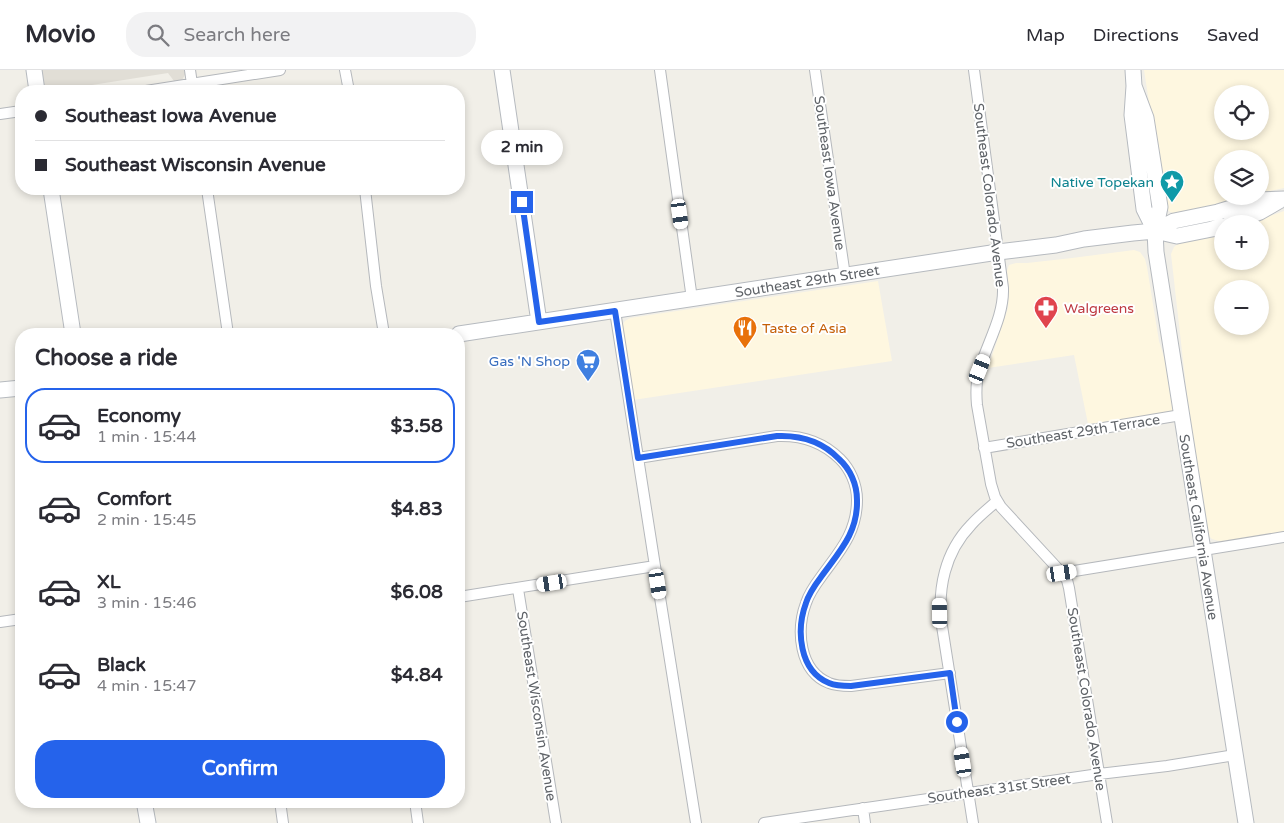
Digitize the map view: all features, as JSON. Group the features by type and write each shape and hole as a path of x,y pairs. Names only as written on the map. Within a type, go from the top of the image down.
{"main road":[{"path":"34,70 36,85"},
{"path":"502,70 539,322"},
{"name":"Southeast California Avenue","path":"1133,70 1134,86 1146,118 1160,207 1155,231 1156,252 1246,823"},
{"path":"52,195 72,328"},
{"name":"Southeast 29th Street","path":"1155,231 1174,221 1218,212 1258,200 1283,199"},
{"name":"Southeast 29th Street","path":"1252,215 1283,199"},
{"name":"Southeast 29th Street","path":"465,333 998,252 1056,246 1102,237 1155,231 1177,236 1214,228"},
{"path":"0,390 15,389"},
{"path":"145,808 148,823"}],"street":[{"path":"190,70 192,85"},
{"path":"208,85 280,70"},
{"path":"345,70 348,85"},
{"path":"660,70 692,299"},
{"name":"Southeast Iowa Avenue","path":"815,70 845,276"},
{"name":"Southeast Colorado Avenue","path":"974,70 1004,296 1002,310 980,369 977,386 977,406 990,484 997,501 1006,514 1062,573 1070,588 1107,823"},
{"path":"0,114 15,112"},
{"path":"208,195 227,328"},
{"path":"366,195 376,286 383,328"},
{"path":"615,311 696,823"},
{"name":"Southeast 29th Terrace","path":"984,448 1181,415"},
{"path":"638,458 777,436 803,438 826,447 835,454 850,473 857,496 857,510 848,540 806,602 802,615 800,634 802,648 808,665 823,680 840,686 950,673"},
{"path":"973,823 940,613 941,586 946,567 960,538 997,501"},
{"path":"1062,573 1284,537"},
{"path":"465,596 654,566"},
{"name":"Southeast Wisconsin Avenue","path":"518,589 556,823"},
{"path":"0,622 15,620"},
{"name":"Southeast 31st Street","path":"764,823 1235,755"},
{"path":"281,808 283,823"},
{"path":"416,808 418,823"},
{"path":"863,808 865,823"}],"shaded area":[{"path":"39,70 185,70 186,73 182,80 174,81 168,73 92,85 41,85"},
{"path":"1144,70 1284,70 1284,188 1269,191 1269,150 1214,150 1214,205 1225,205 1207,211 1176,214 1166,208"},
{"path":"1284,211 1284,532 1222,542 1212,539 1207,534 1192,440 1171,254 1174,247 1180,242 1214,235 1214,270 1269,270 1269,216"},
{"path":"1134,250 1140,252 1145,259 1147,267 1159,341 1167,367 1174,409 1170,413 1088,424 1074,355 988,368 1008,308 1009,288 1007,271 1009,265"},
{"path":"878,281 892,361 633,400 622,326 630,318"}],"place":[{"name":"Native Topekan","path":"1172,203"},
{"name":"Walgreens","path":"1046,329"},
{"name":"Taste of Asia","path":"745,349"},
{"name":"Gas 'N Shop","path":"588,382"}],"route":[{"path":"522,202 539,322 615,311 638,458 777,436 791,436 814,441 826,447 844,464 855,486 857,510 848,540 806,602 802,615 800,634 802,648 808,665 823,680 840,686 950,673 957,722"}]}
